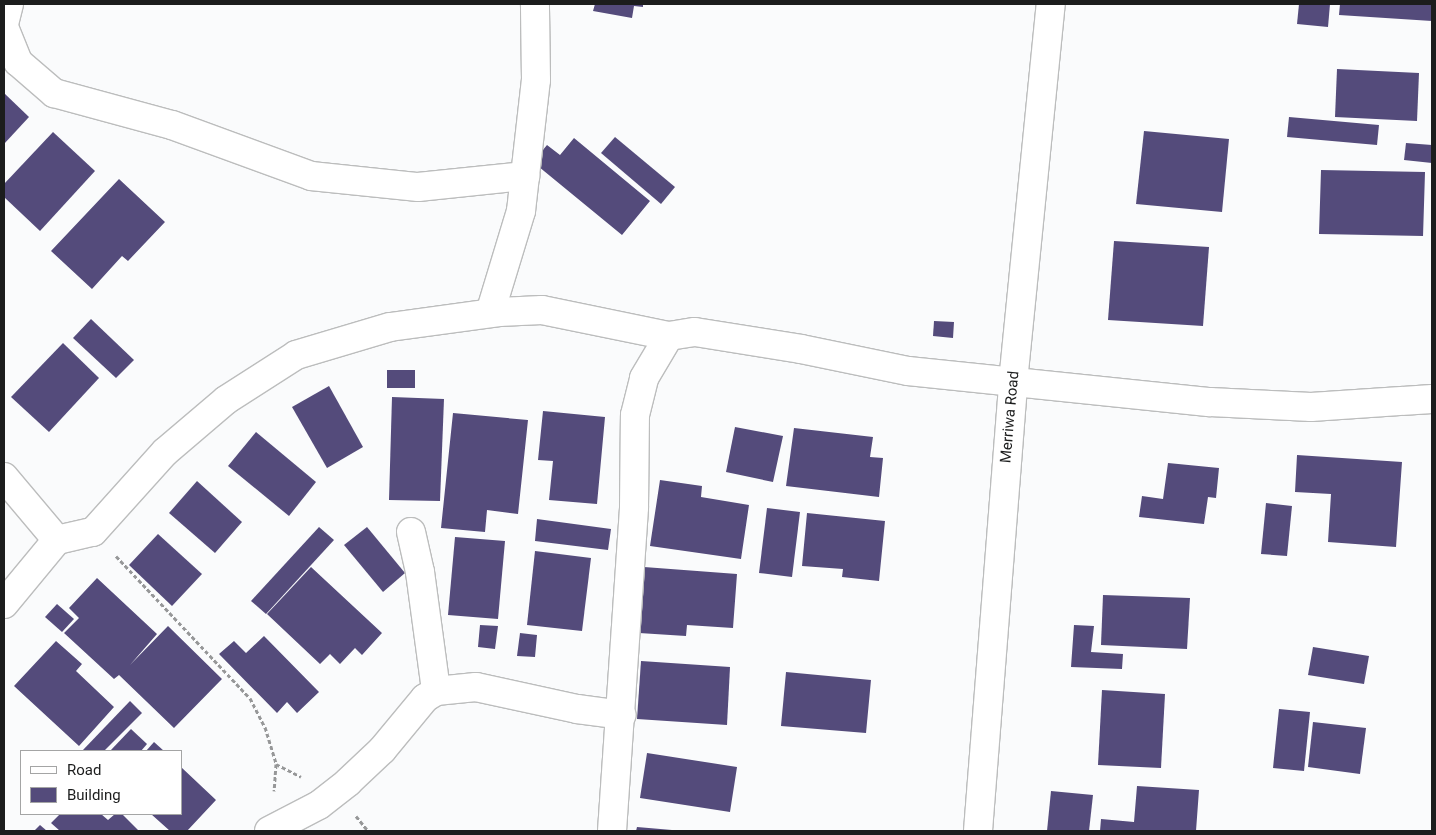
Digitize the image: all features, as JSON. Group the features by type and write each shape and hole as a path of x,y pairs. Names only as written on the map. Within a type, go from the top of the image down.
{"street":[{"path":"9,4 4,26 18,62 54,93 172,125 311,176 418,187 525,176"},
{"path":"490,313 521,211 536,80 535,4"},
{"name":"Merriwa Road","path":"978,831 1013,382 1051,4"},
{"path":"4,604 57,540 93,532 165,452 226,400 296,355 390,327 490,313 542,310 669,336 696,332 801,349 908,371 1210,402 1311,407 1432,399"},
{"path":"612,831 622,715 634,507 635,415 650,365 669,336"},
{"path":"4,476 57,540"},
{"path":"411,532 420,572 436,691"},
{"path":"270,830 319,805 348,782 382,750 425,698 436,691 476,687 577,709 622,715"}],"path":[{"path":"93,532 250,698 266,727 276,764 270,830"}],"building":[{"path":"595,4 643,4 643,7 634,6 632,18 593,11"},
{"path":"1299,4 1330,4 1328,27 1297,24"},
{"path":"1340,4 1432,4 1432,21 1339,15"},
{"path":"1337,69 1419,73 1417,121 1335,117"},
{"path":"4,93 29,117 4,144"},
{"path":"1289,117 1379,125 1377,145 1287,137"},
{"path":"1144,131 1229,139 1222,212 1136,204"},
{"path":"53,132 95,171 40,231 4,197 4,184"},
{"path":"615,137 675,187 661,204 601,153"},
{"path":"574,138 650,201 622,235 533,162 547,145 560,155"},
{"path":"1406,143 1432,145 1432,163 1404,160"},
{"path":"1321,170 1425,172 1423,236 1319,234"},
{"path":"119,179 165,222 128,261 122,256 92,289 51,251"},
{"path":"1114,241 1209,247 1203,326 1108,320"},
{"path":"91,319 134,360 116,378 73,338"},
{"path":"934,321 954,322 953,338 933,336"},
{"path":"63,343 99,378 49,432 11,397"},
{"path":"387,370 415,370 415,388 387,388"},
{"path":"329,386 363,447 327,468 292,407"},
{"path":"392,397 444,399 440,501 389,500"},
{"path":"543,411 605,417 597,504 549,500 553,461 538,460"},
{"path":"453,413 528,420 518,514 487,510 485,532 441,528"},
{"path":"735,427 783,436 773,482 726,472"},
{"path":"794,428 873,437 870,457 883,458 879,497 786,486"},
{"path":"256,432 316,482 289,516 228,466"},
{"path":"1297,455 1402,462 1396,547 1328,542 1331,494 1295,492"},
{"path":"1168,463 1219,468 1216,498 1208,497 1204,524 1139,517 1142,496 1163,499"},
{"path":"660,480 702,486 701,497 749,505 741,559 650,546"},
{"path":"197,481 242,522 215,553 169,513"},
{"path":"1266,503 1292,506 1287,556 1261,554"},
{"path":"767,508 800,512 792,577 759,573"},
{"path":"807,513 885,521 879,581 842,577 843,569 802,566"},
{"path":"537,519 611,529 608,550 535,541"},
{"path":"319,527 334,540 266,614 251,601"},
{"path":"367,527 405,573 383,592 344,545"},
{"path":"158,534 202,574 172,606 129,565"},
{"path":"455,537 505,541 498,619 448,615"},
{"path":"535,551 591,558 582,631 527,625"},
{"path":"311,567 382,633 362,655 355,648 340,664 330,654 320,664 267,614"},
{"path":"644,567 737,574 733,628 687,625 686,636 639,633"},
{"path":"97,578 157,634 130,665 168,626 222,679 174,728 119,675 114,679 64,633 79,618 69,608"},
{"path":"1103,595 1190,598 1187,649 1101,645"},
{"path":"57,604 74,619 62,632 45,617"},
{"path":"480,625 498,626 495,649 478,647"},
{"path":"1074,625 1094,626 1091,652 1123,654 1122,669 1071,667"},
{"path":"520,633 537,635 535,657 517,656"},
{"path":"264,636 319,692 297,713 287,702 277,713 219,654 234,641 246,653"},
{"path":"56,641 82,664 76,671 114,707 79,746 14,686"},
{"path":"1313,647 1369,656 1364,684 1308,675"},
{"path":"641,661 730,667 727,725 637,719"},
{"path":"786,672 871,680 866,733 781,726"},
{"path":"1102,690 1165,694 1161,768 1098,765"},
{"path":"130,701 142,713 105,750 83,750"},
{"path":"1279,709 1310,712 1304,771 1273,768"},
{"path":"1313,722 1366,728 1360,774 1308,767"},
{"path":"131,729 147,744 142,750 111,750"},
{"path":"154,742 163,750 147,750"},
{"path":"647,753 737,767 730,812 640,798"},
{"path":"182,768 216,800 187,831 170,831 152,815 182,815"},
{"path":"1137,786 1199,790 1196,831 1100,831 1101,819 1134,822"},
{"path":"1051,791 1093,795 1089,831 1047,831"},
{"path":"59,815 102,815 108,820 114,815 123,815 139,831 60,831 51,823"},
{"path":"40,825 47,831 34,831"},
{"path":"637,827 672,830 672,831 636,831"}]}
